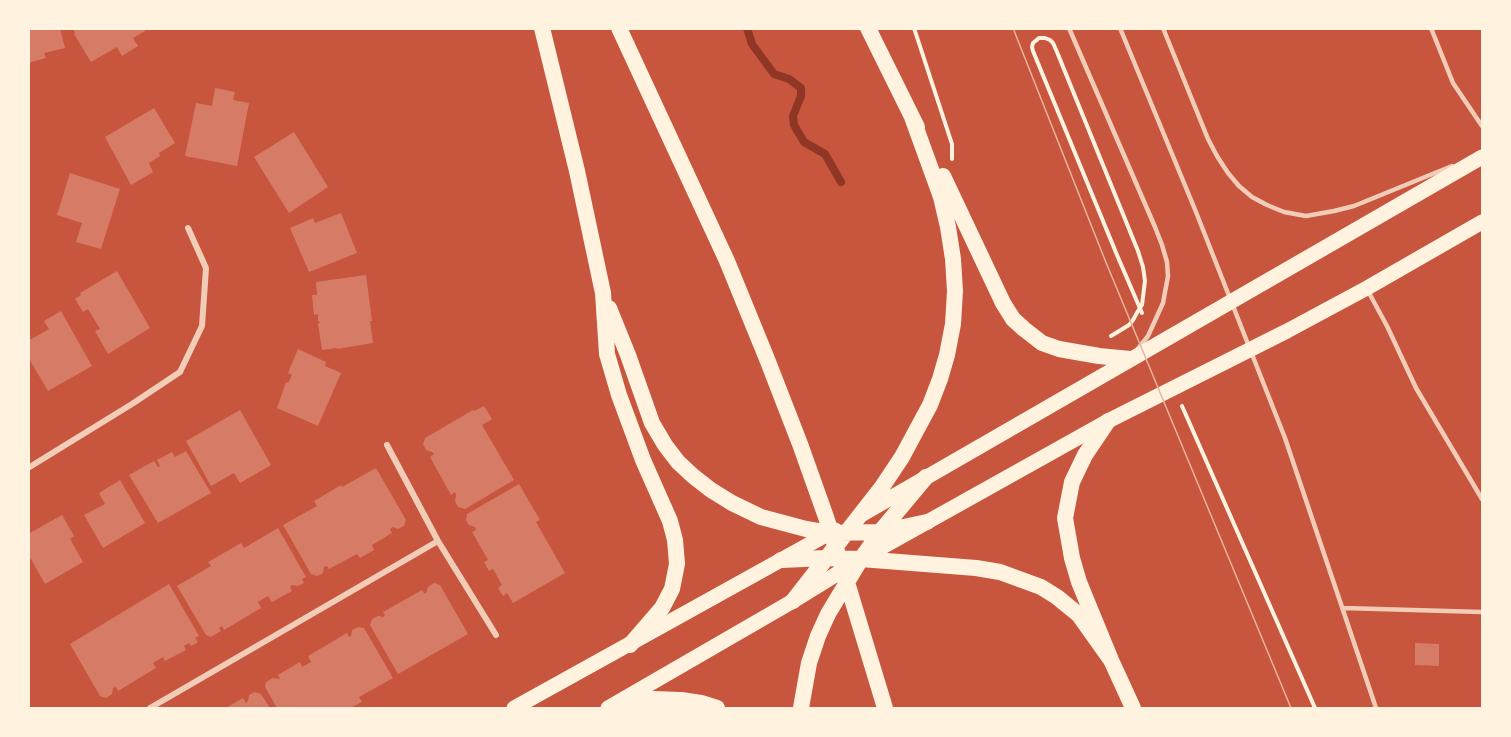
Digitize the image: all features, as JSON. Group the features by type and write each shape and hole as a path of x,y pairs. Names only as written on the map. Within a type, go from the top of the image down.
{"highway":[{"path":"542,28 577,171 603,293 607,354 619,395 643,460 670,521 675,540 677,558 672,589 662,608 630,645"},
{"path":"619,28 727,261 800,444 849,589 885,708"},
{"path":"868,28 947,184 1003,303 1013,319 1042,343 1059,349 1130,359"},
{"path":"793,601 826,558 837,533 860,515 902,458 930,405 947,355 953,324 955,291 953,259 941,197 912,117"},
{"path":"603,293 652,423 678,462 711,490 748,512 806,530 837,533 880,532 927,522"},
{"path":"1108,422 1085,455 1072,482 1065,518 1074,566 1111,660 1133,708"},
{"path":"801,708 809,663 828,614 880,532 926,477"},
{"path":"781,560 861,559 976,567 1000,572 1041,587 1057,597 1079,615 1111,660"},
{"path":"614,705 652,699 681,700 717,708"}],"main road":[{"path":"860,515 1482,155"},
{"path":"614,705 927,522 1108,422 1367,288 1482,222"},
{"path":"514,708 781,560 837,533"}],"street":[{"path":"28,468 180,372 202,326 206,268 188,228"},
{"path":"387,445 438,541 496,635"},
{"path":"150,708 438,541"}],"lane":[{"path":"1069,28 1155,226 1167,262 1167,284 1160,311 1148,336 1130,359"},
{"path":"1120,28 1196,212 1285,438 1376,708"},
{"path":"1163,28 1208,139 1228,173 1252,196 1284,212 1306,216 1354,206 1482,155"},
{"path":"1431,28 1453,83 1482,126"},
{"path":"1367,288 1416,388 1482,499"},
{"path":"1343,608 1482,612"}],"path":[{"path":"914,28 952,144 951,166"},
{"path":"1103,339 1129,325 1142,304 1145,281 1143,267 1053,43 1045,38 1039,38 1033,43 1033,51 1117,255"},
{"path":"1199,444 1315,708"}],"building":[{"path":"28,28 60,28 65,48 44,53 46,58 28,63"},
{"path":"73,28 143,28 145,31 133,38 138,46 122,56 117,47 91,62 74,34"},
{"path":"215,88 235,92 233,100 249,103 237,166 185,156 196,103 212,106"},
{"path":"154,108 175,143 159,153 160,156 149,163 153,172 131,185 105,137"},
{"path":"294,132 328,187 289,213 254,157"},
{"path":"70,173 120,189 101,249 76,242 82,223 57,215"},
{"path":"341,213 357,253 309,272 290,228 313,218 315,223"},
{"path":"117,271 150,328 108,354 95,331 100,329 88,309 83,312 75,299 81,295 80,293"},
{"path":"366,275 373,343 322,350 318,323 321,323 318,321 318,314 314,315 312,295 317,295 316,282"},
{"path":"61,311 92,366 48,391 28,357 28,341 49,329 44,321"},
{"path":"298,349 326,362 325,366 341,373 318,426 277,408 286,382 288,383 292,375 288,373"},
{"path":"484,406 492,419 482,425 514,480 465,509 458,507 455,492 451,495 430,457 434,454 426,450 423,444 425,438"},
{"path":"240,410 271,465 240,483 234,473 211,486 186,441"},
{"path":"186,451 211,493 158,523 129,475 154,461 158,467 160,466 157,460 172,452 175,457"},
{"path":"376,468 406,520 404,526 390,529 392,533 372,545 374,550 360,558 357,554 329,569 327,566 324,567 323,573 317,576 311,574 283,525 317,506 314,501"},
{"path":"120,480 145,523 103,548 84,515 105,504 99,493"},
{"path":"519,484 540,520 536,522 565,573 513,603 507,593 503,596 498,588 502,585 493,569 489,571 484,562 488,560 472,532 476,530 475,527 469,525 466,520 467,514"},
{"path":"62,515 74,536 70,539 83,562 45,584 28,554 28,534"},
{"path":"278,528 306,577 302,579 304,583 298,586 292,585 290,587 292,591 272,602 268,596 258,602 261,608 224,630 222,626 219,628 221,631 211,637 206,635 177,586 211,566 208,562 241,543 244,548"},
{"path":"434,583 440,585 468,634 398,674 370,625 372,619 385,616 383,612 422,590 425,594 428,587"},
{"path":"169,584 199,636 195,638 198,642 191,646 189,643 184,646 186,650 165,661 163,657 153,663 156,668 118,691 116,687 113,688 112,694 106,698 100,696 70,644"},
{"path":"358,627 364,628 393,678 359,697 362,702 350,708 277,708 265,687 266,682 273,678 280,679 278,675 300,662 302,667 311,662 308,656 347,633 349,637 351,636 352,630"},
{"path":"1415,643 1439,644 1439,666 1415,665"},
{"path":"255,692 261,694 270,708 226,708 243,698 246,703 249,695"}],"waterway":[{"path":"747,28 752,44 774,74 789,79 801,88 801,96 793,116 794,125 804,142 825,154 841,182"}],"tram line":[{"path":"1013,28 1105,260 1291,708"}]}
